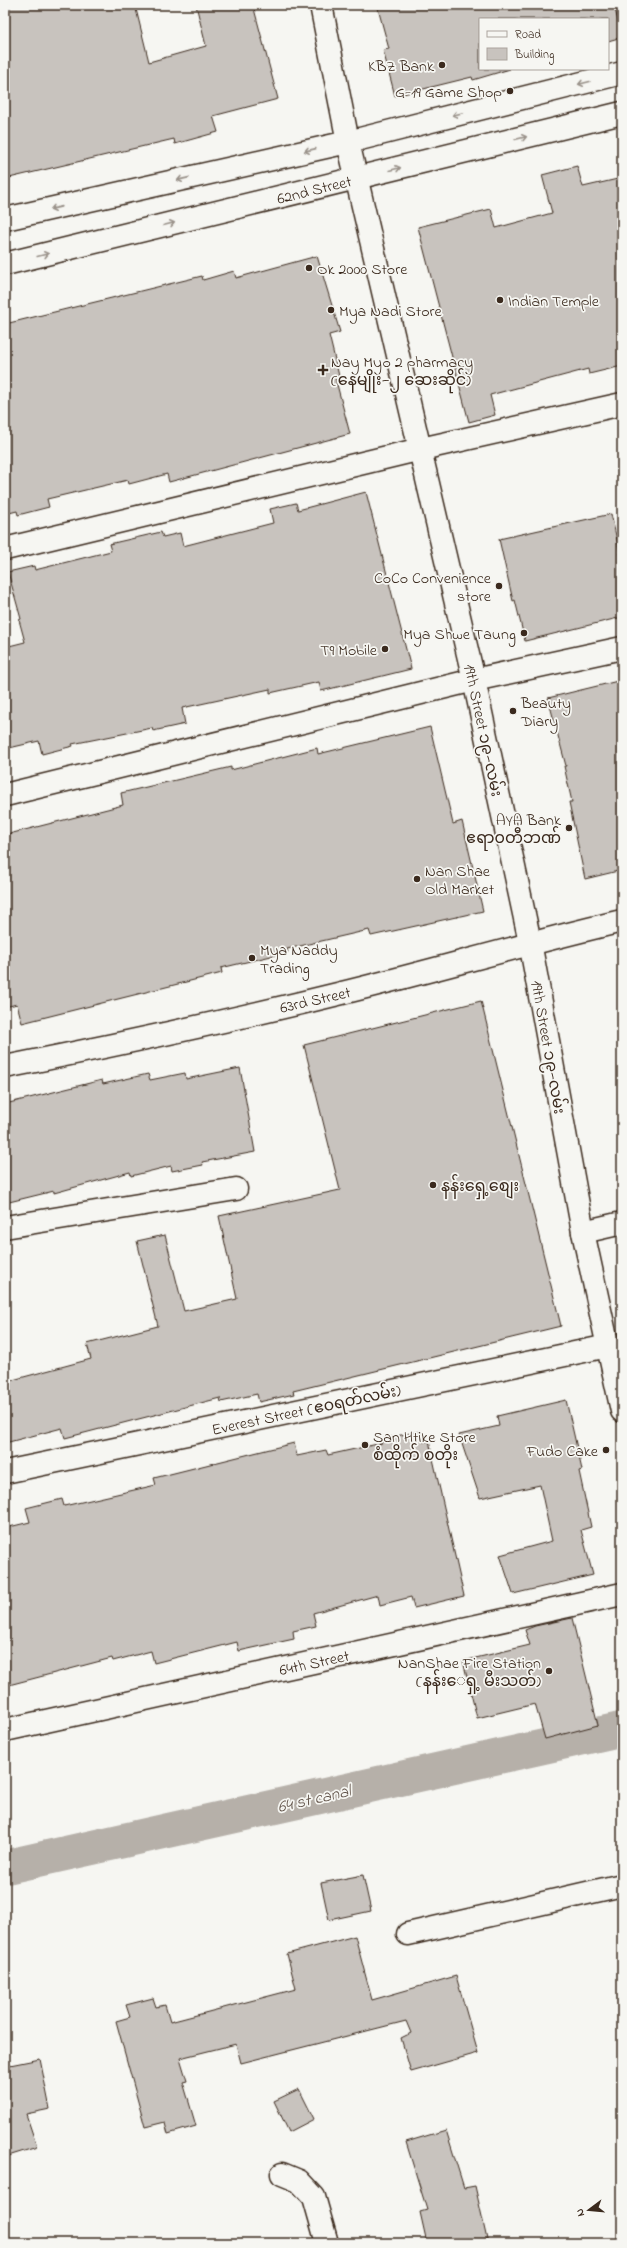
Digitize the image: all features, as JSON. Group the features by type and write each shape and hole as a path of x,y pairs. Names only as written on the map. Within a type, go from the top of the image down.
{"street":[{"name":"19th Street ၁၉−လမ်း","path":"321,5 348,142 474,680 530,942 583,1232 622,1411"},
{"path":"5,220 348,142 622,73"},
{"name":"62nd Street","path":"5,264 622,113"},
{"path":"5,549 421,449 622,404"},
{"path":"5,795 474,680 622,648"},
{"name":"63rd Street","path":"5,1067 110,1046 339,994 530,942 622,921"},
{"path":"5,1226 236,1189"},
{"path":"583,1232 622,1223"},
{"name":"Everest Street (ဧ၀ရတ်လမ်း)","path":"5,1472 608,1346"},
{"name":"64th Street","path":"5,1730 622,1594"},
{"path":"408,1934 622,1885"},
{"path":"282,2174 299,2181 314,2197 328,2243"}],"building":[{"path":"5,5 135,5 149,62 206,46 196,5 253,5 278,99 213,116 218,132 175,144 174,139 5,179"},
{"path":"377,5 614,5 622,37 609,41 609,18 479,18 479,70 507,70 473,80 472,77 395,96 383,50 389,49"},
{"name":"Indian Temple","path":"577,166 583,187 622,178 622,366 589,374 588,369 490,395 495,415 469,422 418,227 491,209 496,228 552,213 542,175"},
{"path":"317,256 340,332 329,335 339,376 335,377 350,434 169,482 167,474 129,484 128,480 47,499 49,507 18,515 17,511 5,514 5,324 202,276 203,280 234,271 236,278"},
{"path":"366,492 411,669 321,691 319,682 270,693 270,689 182,708 185,724 153,731 152,728 72,744 73,746 42,754 39,741 5,749 5,647 25,642 19,620 21,619 8,572 34,566 35,570 111,551 109,544 161,532 163,537 180,533 183,546 273,523 270,509 296,503 298,510"},
{"path":"611,514 622,562 622,617 525,641 515,600 513,601 499,539"},
{"path":"622,680 622,870 585,879 569,802 572,802 564,766 566,766 548,698"},
{"path":"430,727 453,824 462,821 483,911 371,936 369,930 287,949 288,952 221,968 222,973 22,1023 17,1004 5,1007 5,835 123,805 121,793 231,767 231,770 317,748 318,754"},
{"path":"481,1001 561,1326 293,1391 294,1394 259,1402 257,1394 221,1402 220,1398 65,1438 62,1428 5,1443 5,1382 91,1359 87,1344 158,1326 137,1241 165,1235 184,1311 237,1299 219,1216 340,1190 304,1045"},
{"path":"240,1068 255,1152 202,1162 203,1165 172,1171 171,1166 131,1176 130,1172 54,1193 54,1191 5,1203 5,1104 102,1080 103,1084 148,1074 150,1080 185,1073 186,1079"},
{"path":"566,1400 582,1470 579,1471 591,1527 581,1530 593,1575 513,1594 500,1555 552,1541 540,1485 480,1498 459,1435 499,1426 497,1416"},
{"path":"421,1431 423,1442 429,1441 464,1596 414,1608 411,1597 380,1605 378,1595 313,1613 316,1626 293,1631 294,1639 239,1651 237,1642 154,1663 151,1651 113,1661 112,1658 5,1686 5,1528 30,1522 26,1508 62,1499 64,1506 156,1485 154,1478 294,1443 297,1456 326,1450 328,1455 382,1443 381,1439"},
{"path":"572,1618 598,1725 545,1739 535,1704 477,1718 463,1661 530,1645 525,1630 535,1626"},
{"path":"363,1875 371,1911 329,1920 321,1883"},
{"path":"355,1936 372,2000 456,1976 478,2053 411,2072 401,2038 411,2033 406,2021 241,2063 236,2044 180,2058 187,2081 183,2082 196,2126 168,2134 165,2122 145,2127 116,2021 130,2017 126,2005 153,1998 156,2007 165,2005 170,2022 296,1989 287,1954"},
{"path":"40,2059 50,2109 26,2114 37,2147 5,2157 5,2066"},
{"path":"299,2089 314,2119 289,2132 274,2101"},
{"path":"446,2130 464,2188 475,2186 488,2243 427,2243 420,2212 427,2210 406,2142"}],"waterway":[{"name":"64 st canal","path":"5,1867 622,1729"}],"place":[{"name":"KBZ Bank","path":"442,65"},
{"name":"G-19 Game Shop","path":"510,91"},
{"name":"Ok 2000 Store","path":"309,268"},
{"name":"Indian Temple","path":"500,300"},
{"name":"Mya Nadi Store","path":"331,310"},
{"name":"Nay Myo 2 pharmacy (နေမျိုး−၂ ဆေးဆိုင်)","path":"323,370"},
{"name":"CoCo Convenience store","path":"499,586"},
{"name":"Mya Shwe Taung","path":"524,633"},
{"name":"T9 Mobile","path":"385,649"},
{"name":"Beauty Diary","path":"513,711"},
{"name":"AYA Bank ဧရာ၀တီဘဏ်","path":"569,828"},
{"name":"Nan Shae Old Market","path":"417,879"},
{"name":"Mya Naddy Trading","path":"252,958"},
{"name":"နန်းရှေ့စျေး","path":"433,1185"},
{"name":"San Htike Store စံထိုက် စတိုး","path":"365,1445"},
{"name":"Fudo Cake","path":"606,1450"},
{"name":"NanShae Fire Station (နန်းေရှ့ မီးသတ်)","path":"549,1671"}]}
